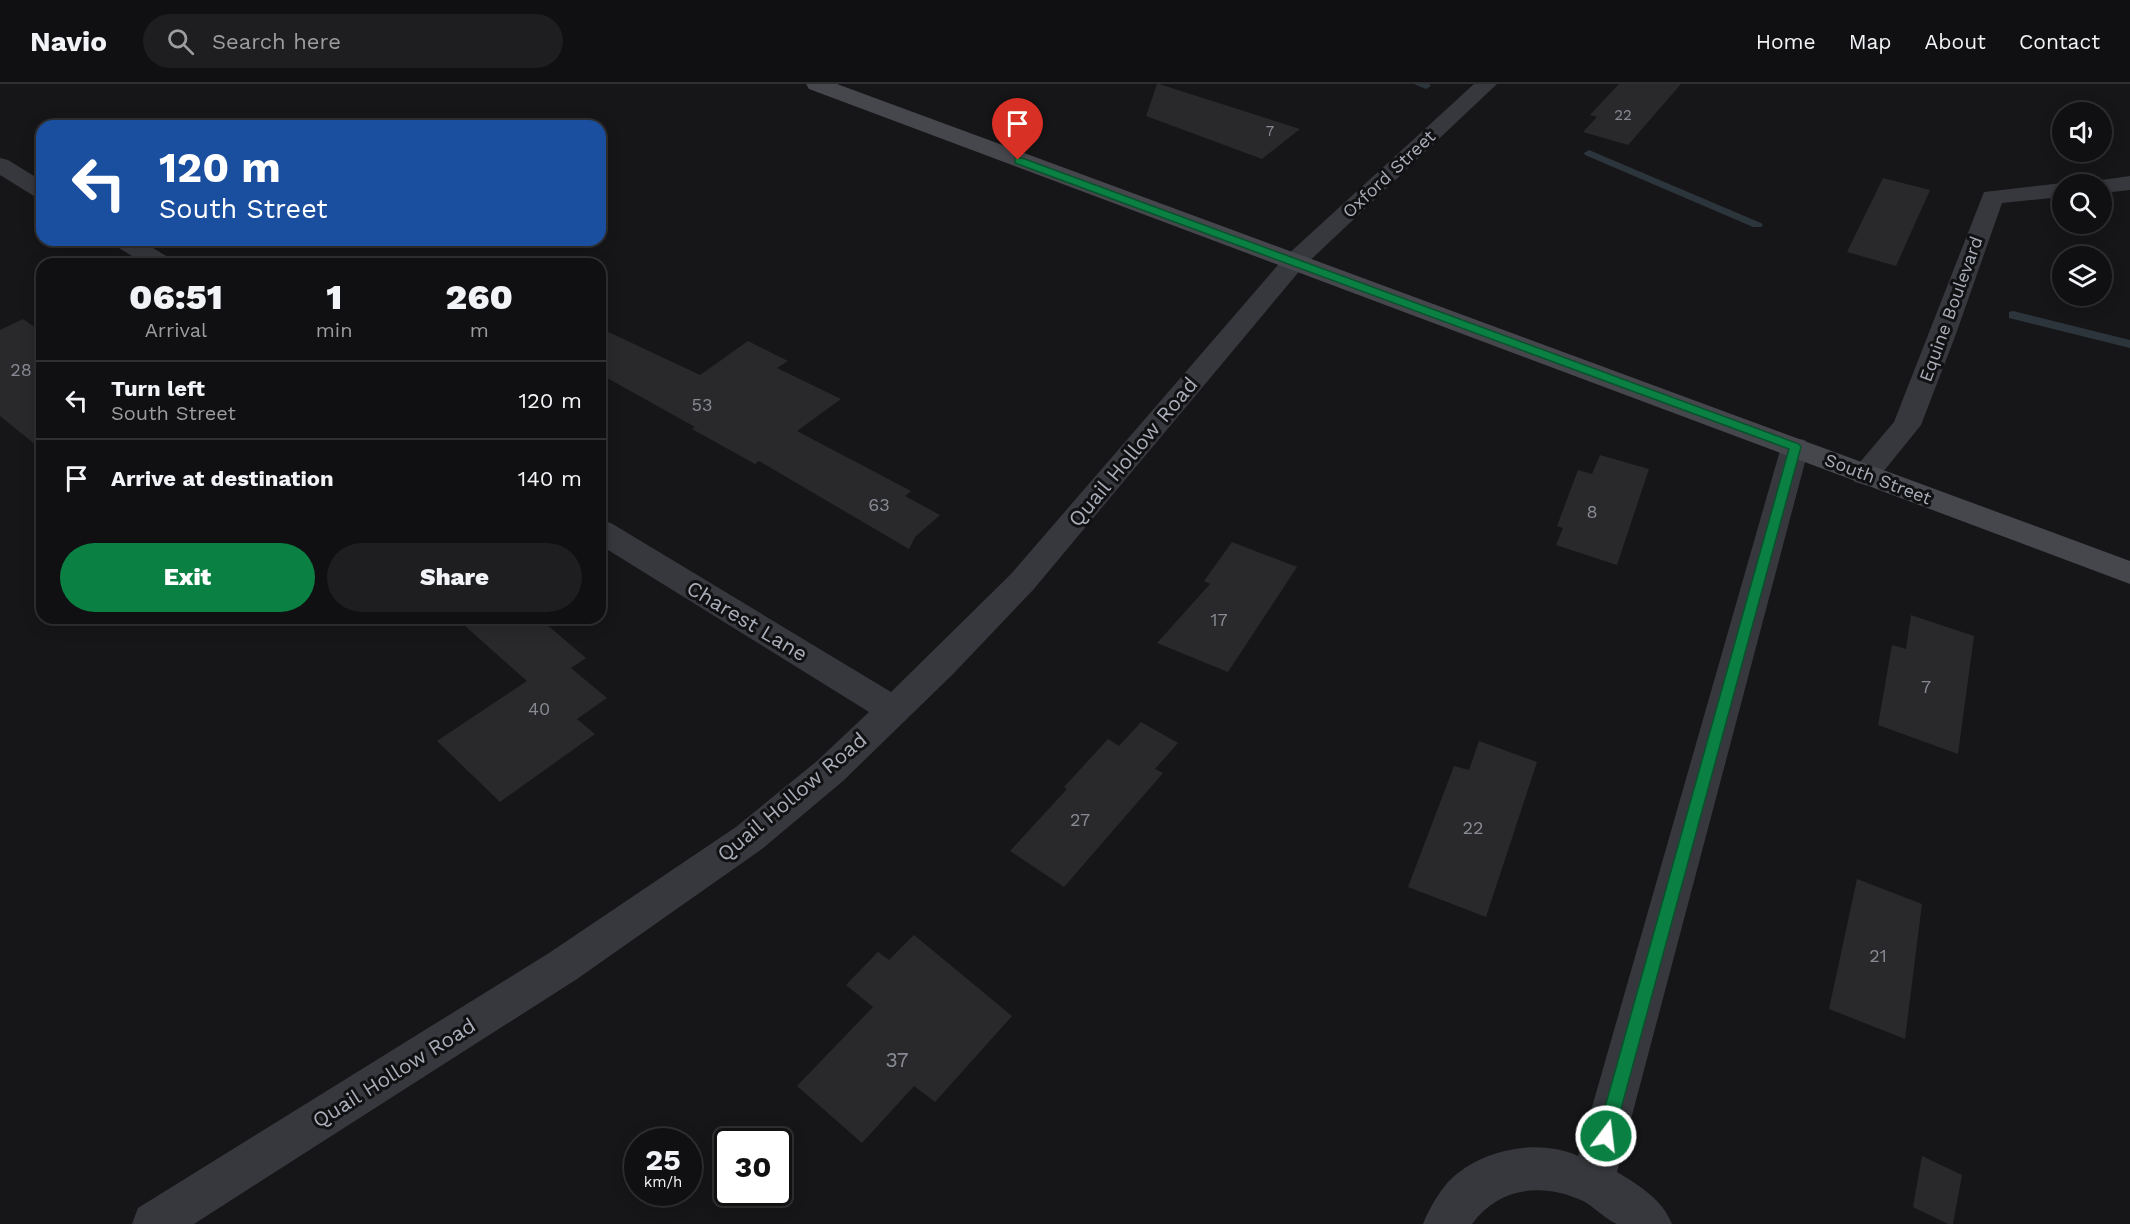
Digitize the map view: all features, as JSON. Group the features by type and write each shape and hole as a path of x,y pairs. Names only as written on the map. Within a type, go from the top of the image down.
{"street":[{"name":"South Street","path":"817,84 2130,573"},
{"name":"Oxford Street","path":"1293,263 1485,84"},
{"path":"0,165 36,187"},
{"path":"2112,185 2130,183"},
{"name":"Equine Boulevard","path":"1865,475 1907,425 1943,334 1992,197 2052,191"},
{"path":"133,246 152,258"},
{"name":"Quail Hollow Road","path":"154,1224 563,966 739,844 830,771 1022,582 1293,263"},
{"path":"1593,1181 1795,447"},
{"name":"Charest Lane","path":"606,535 893,710"},
{"path":"1444,1224 1469,1190 1490,1178 1513,1170 1539,1168 1566,1172 1593,1181 1617,1194 1650,1224"}],"building":[{"path":"1157,84 1300,129 1262,159 1146,116"},
{"path":"1619,84 1681,84 1628,145 1583,132 1597,117 1590,115"},
{"path":"1883,178 1930,190 1896,266 1847,252"},
{"path":"23,319 36,328 36,445 0,416 0,330"},
{"path":"606,331 700,375 748,341 788,361 777,368 841,399 797,431 911,491 905,496 940,515 915,537 909,549 759,461 755,464 692,429 695,427 606,377"},
{"path":"1600,455 1649,469 1617,565 1556,545 1563,528 1557,526 1578,470 1592,474"},
{"path":"1232,542 1297,567 1228,672 1157,643 1210,584 1204,581"},
{"path":"1911,615 1974,636 1958,754 1878,725 1892,645 1906,649"},
{"path":"463,624 546,624 586,658 571,668 607,698 577,719 595,734 500,802 437,741 527,681"},
{"path":"1141,722 1178,743 1155,769 1163,773 1064,887 1010,851 1067,789 1064,787 1108,739 1119,746"},
{"path":"1479,741 1537,762 1486,917 1408,887 1454,766 1469,770"},
{"path":"1857,879 1922,904 1905,1039 1829,1009"},
{"path":"914,935 1012,1016 935,1102 914,1086 862,1143 797,1086 873,1007 846,985 878,952 889,960"},
{"path":"1922,1156 1962,1175 1953,1224 1948,1224 1913,1207"}],"waterway":[{"path":"1419,84 1426,86"},
{"path":"1589,153 1757,225"},
{"path":"2013,315 2130,344"}],"route":[{"path":"1018,160 1795,447 1606,1136"}]}
